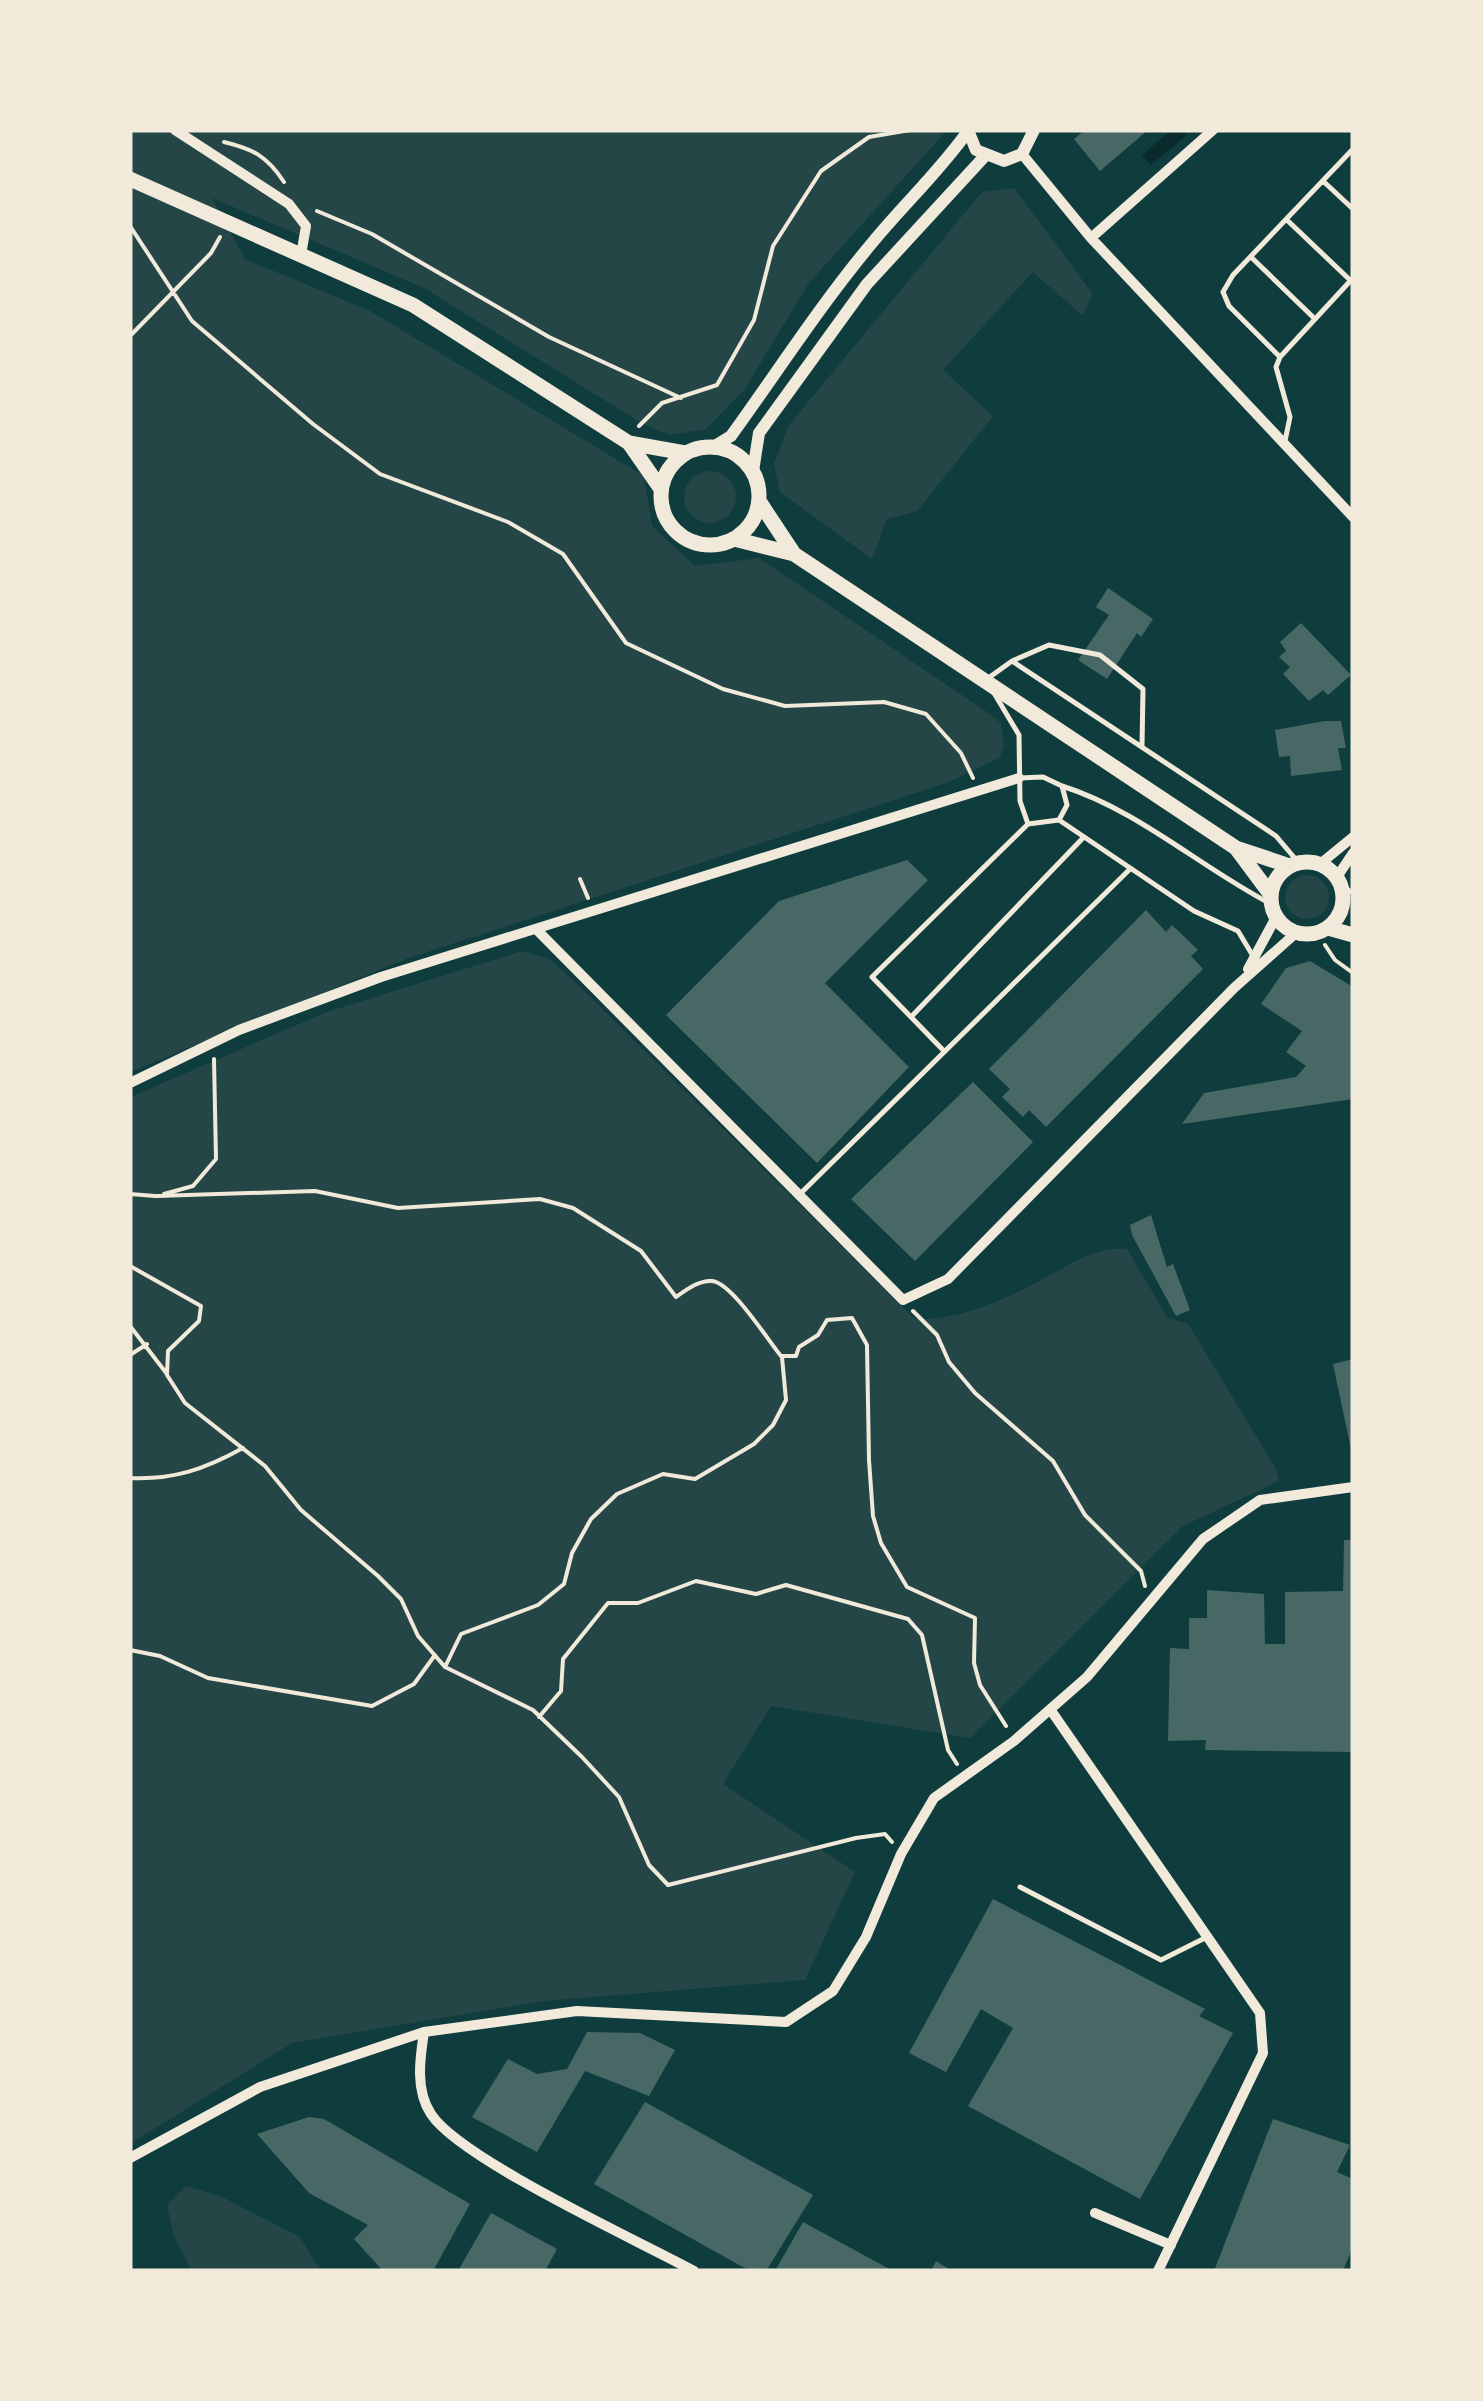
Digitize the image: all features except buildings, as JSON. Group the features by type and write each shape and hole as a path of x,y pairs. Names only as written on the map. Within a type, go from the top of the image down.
{"main road":[{"path":"130,180 413,305 629,443 661,489 666,519 688,541 719,545 734,539 755,516 759,501"},
{"path":"629,443 686,453 714,447 742,459 753,471 759,501 794,554"},
{"path":"661,489 674,462 686,453"},
{"path":"734,539 794,554 1236,848 1294,864 1320,864 1344,889 1353,916"},
{"path":"1236,848 1272,905 1296,933 1322,930 1353,935"},
{"path":"1272,905 1274,882 1294,864"},
{"path":"1322,930 1339,916 1344,889"}],"street":[{"path":"175,130 289,204 306,226 301,256"},
{"path":"714,447 730,436 802,332 875,239 940,170 968,131 984,157 1004,161 1022,154 1034,130"},
{"path":"1091,238 1214,130"},
{"path":"1022,154 1091,238 1353,516"},
{"path":"753,471 759,433 867,284 984,157"},
{"path":"130,1084 212,1044 381,977 1019,778"},
{"path":"1320,864 1353,837"},
{"path":"1344,889 1353,853"},
{"path":"1234,988 1255,959 1272,905"},
{"path":"536,929 903,1300 948,1278 1234,988 1296,933"},
{"path":"130,2158 260,2088 424,2032 577,2011 786,2022 833,1992 866,1937 902,1854 934,1798 1014,1742 1087,1677 1148,1599 1203,1539 1260,1500 1353,1486"},
{"path":"1050,1709 1260,2014 1263,2053 1158,2271"},
{"path":"424,2032 418,2072 431,2114 477,2154 694,2271"},
{"path":"1095,2212 1171,2245"}],"lane":[{"path":"1280,357 1229,306 1223,292 1353,149"},
{"path":"1323,181 1353,209"},
{"path":"1285,442 1290,417 1276,366 1352,280 1287,220"},
{"path":"1251,257 1315,319"},
{"path":"1028,824 1020,801 1018,735 986,680 1012,661 1049,645 1100,656 1143,689 1142,746"},
{"path":"1012,661 1276,836 1294,864"},
{"path":"1019,778 1042,777 1118,810 1219,877 1272,905"},
{"path":"1059,820 1067,805 1062,786"},
{"path":"943,1050 872,977 1028,824 1059,820 1194,911 1238,931 1255,959"},
{"path":"911,1017 1082,838"},
{"path":"799,1195 1130,869"},
{"path":"1020,1886 1161,1960 1207,1936"}],"path":[{"path":"629,443 644,417 662,403 717,385 754,320 772,246 821,170 869,137 910,130"},
{"path":"196,144 222,142 252,148 270,160 286,184"},
{"path":"310,208 372,234 548,337 681,398"},
{"path":"130,336 143,328 210,253 228,223"},
{"path":"130,226 192,321 298,411 380,474 508,522 563,554 626,643 723,689 785,706 884,702 926,714 961,753 978,791"},
{"path":"1322,930 1335,960 1353,973"},
{"path":"157,1196 193,1186 216,1159 217,1072 212,1044"},
{"path":"130,1194 315,1192 398,1208 540,1199 573,1208 642,1251 676,1297 699,1282 714,1280 732,1291 782,1356 786,1400 773,1426 754,1444 696,1479 664,1474 617,1494 591,1520 572,1553 564,1584 538,1606 461,1634 445,1666"},
{"path":"130,1266 201,1306 199,1320 168,1351 167,1375"},
{"path":"903,1300 937,1334 948,1362 975,1393 1053,1461 1085,1514 1141,1571 1148,1599"},
{"path":"782,1356 796,1356 799,1347 818,1335 827,1320 852,1318 867,1345 868,1460 873,1516 881,1544 907,1587 975,1618 974,1663 980,1685 1014,1742"},
{"path":"130,1326 147,1344 184,1403 243,1448 333,1542 401,1600 418,1636 445,1666 539,1717 619,1797 649,1866 668,1885 886,1834 902,1854"},
{"path":"130,1354 147,1344"},
{"path":"130,1478 165,1479 204,1470 243,1448"},
{"path":"539,1717 561,1691 563,1659 608,1603 638,1602 696,1581 756,1594 786,1584 908,1619 922,1635 948,1750 966,1776"},
{"path":"130,1650 160,1656 208,1678 372,1706 414,1684 435,1655"}],"shaded area":[{"path":"130,130 947,130 809,283 744,390 706,429 670,435 643,424 424,288 212,198 245,259 370,311 644,476 652,526 695,566 759,558 1001,723 1004,747 999,758 949,782 406,959 130,1072"},
{"path":"1171,130 1188,134 1151,165 1142,155"},
{"path":"1014,188 1092,293 1083,316 1033,272 943,370 993,416 917,511 887,519 872,559 780,492 774,464 789,425 982,192"},
{"path":"710,471 729,478 736,497 729,516 710,523 691,516 684,497 691,478"},
{"path":"1307,875 1322,882 1329,897 1322,912 1307,919 1292,912 1285,897 1292,882"},
{"path":"522,951 549,959 573,980 915,1319 976,1309 1020,1291 1079,1259 1102,1251 1127,1249 1168,1318 1188,1324 1275,1467 1279,1481 1183,1526 970,1738 771,1706 723,1784 855,1872 805,1980 544,2001 292,2043 130,2144 130,1097 327,1012"},
{"path":"186,2186 222,2197 300,2237 321,2271 192,2271 174,2236 167,2205"}]}
